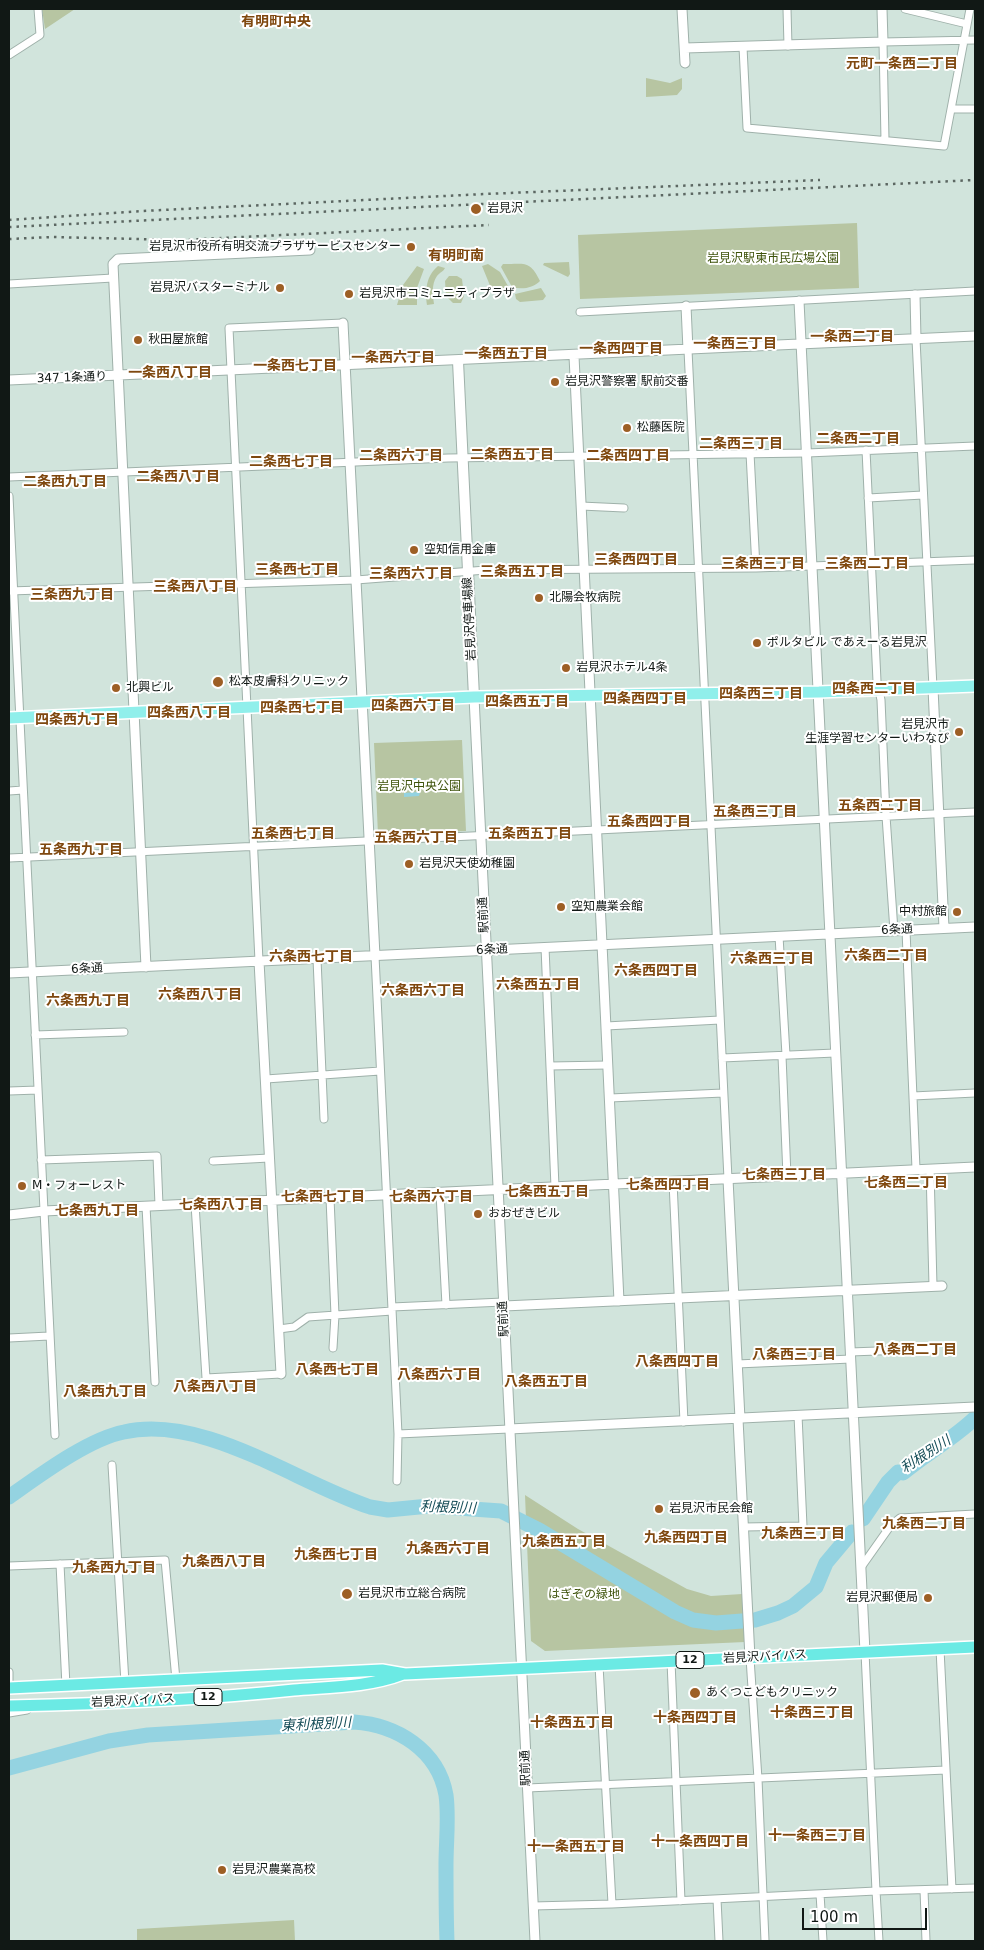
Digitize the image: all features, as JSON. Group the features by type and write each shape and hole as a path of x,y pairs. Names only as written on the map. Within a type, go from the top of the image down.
{"highway":[{"name":"岩見沢バイパス","path":"9,1688 382,1670 405,1674 975,1647"},
{"name":"岩見沢バイパス","path":"9,1706 277,1692 382,1682 405,1674"}],"main road":[{"name":"岩見沢停車場線","path":"458,361 474,697"},
{"path":"15,718 474,697 818,692 975,686"}],"street":[{"path":"9,55 40,35 38,9"},
{"path":"682,9 685,63"},
{"path":"787,9 788,46"},
{"path":"882,9 885,140"},
{"path":"905,9 930,12 967,24"},
{"path":"744,47 747,128 944,146 970,9"},
{"path":"685,48 975,40"},
{"path":"951,109 975,109"},
{"path":"146,967 113,264 118,259 310,250"},
{"path":"9,284 113,278"},
{"path":"580,312 975,291"},
{"path":"915,295 944,928"},
{"path":"799,301 835,1053 843,1173 853,1413 862,1556 870,1773 879,1941"},
{"path":"686,306 765,1941"},
{"path":"195,1204 206,1378 281,1374 229,328 343,323 387,1195 398,1434 397,1481"},
{"name":"347 1条通り","path":"9,380 117,377 975,336"},
{"path":"574,356 619,1301"},
{"path":"9,478 462,457 807,453 975,446"},
{"path":"866,450 894,931"},
{"path":"750,453 756,568"},
{"path":"868,498 923,495"},
{"path":"9,496 15,718 23,790 27,858 55,1435"},
{"path":"581,506 624,508"},
{"path":"11,591 356,580 468,573 486,570 812,567 975,560"},
{"name":"駅前通","path":"474,697 509,1429 523,1668 534,1941"},
{"path":"9,791 23,790"},
{"path":"9,858 975,812"},
{"name":"6条通","path":"9,973 975,926"},
{"path":"906,930 916,1169"},
{"path":"779,936 787,1176"},
{"path":"545,947 555,1187"},
{"path":"317,959 324,1119"},
{"path":"606,1026 720,1020"},
{"path":"35,1035 124,1032"},
{"path":"722,1058 835,1053"},
{"path":"550,1066 608,1064"},
{"path":"266,1078 380,1072"},
{"path":"9,1091 38,1090"},
{"path":"610,1098 723,1093"},
{"path":"913,1096 975,1093"},
{"path":"41,1160 157,1156 159,1205"},
{"path":"213,1161 269,1158"},
{"path":"9,1215 44,1210 272,1201 975,1167"},
{"path":"279,1329 294,1327 308,1317 446,1304 619,1301 938,1286 930,1169"},
{"path":"673,1182 684,1422"},
{"path":"440,1193 446,1304"},
{"path":"330,1198 335,1315 332,1348"},
{"path":"146,1206 155,1382"},
{"path":"9,1338 50,1336"},
{"path":"737,1364 933,1349"},
{"path":"398,1434 975,1407"},
{"path":"744,1527 803,1526 798,1415"},
{"path":"112,1466 125,1683"},
{"path":"862,1566 891,1525 900,1518 975,1514"},
{"path":"9,1566 165,1560 176,1680"},
{"path":"60,1564 66,1686"},
{"path":"940,1649 952,1889"},
{"path":"671,1661 681,1901"},
{"path":"599,1665 612,1904"},
{"path":"9,1672 9,1688"},
{"path":"9,1713 64,1704"},
{"path":"527,1788 946,1770"},
{"path":"533,1906 975,1888"},
{"path":"924,1890 926,1941"},
{"path":"820,1894 823,1941"},
{"path":"717,1899 719,1941"}],"green space":[{"path":"42,9 75,9 45,29"},
{"path":"646,78 670,83 682,78 682,89 677,95 646,97"},
{"name":"岩見沢駅東市民広場公園","path":"857,223 859,288 580,299 578,235"},
{"path":"569,262 570,274 568,277 543,265 544,263"},
{"path":"488,264 500,272 508,286 507,290 491,288 482,266"},
{"path":"503,264 530,266 540,281 527,288 512,287 501,267"},
{"path":"417,266 424,269 417,288 417,305 397,305 403,285"},
{"path":"438,266 445,268 437,276 434,283 434,304 427,305 427,284 431,274"},
{"path":"449,276 457,276 462,279 464,296 461,303 453,303 446,296 445,281"},
{"path":"541,288 546,296 543,300 520,302 516,299 515,294"},
{"name":"岩見沢中央公園","path":"462,740 466,831 378,835 374,743"},
{"name":"はぎぞの緑地","path":"525,1495 578,1529 687,1589 711,1596 742,1594 745,1642 545,1651 531,1641"},
{"path":"294,1920 295,1941 137,1941 137,1929"}],"water":[{"path":"418,778 422,786 419,796 404,797 404,793 418,792 420,788 417,782 395,782 395,779"}],"waterway":[{"name":"利根別川","path":"863,1519 888,1482 898,1472 903,1473 958,1433 975,1418"},
{"name":"利根別川","path":"9,1497 64,1459 110,1436 124,1432 154,1429 185,1433 217,1441 248,1453 341,1496 370,1507 388,1510 429,1506 501,1511 539,1530 675,1612 693,1620 716,1623 755,1620 793,1606 816,1587 826,1563 852,1532"},
{"name":"東利根別川","path":"9,1768 109,1741 148,1735 354,1722 385,1728 413,1743 425,1753 442,1779 446,1795 447,1812 447,1941"}],"railway":[{"path":"9,220 143,211 485,194 820,180"},
{"path":"9,227 975,180"},
{"path":"9,239 52,237 181,240 489,225"}],"place":[{"name":"岩見沢","path":"476,209"},
{"name":"岩見沢市役所有明交流プラザサービスセンター","path":"411,247"},
{"name":"岩見沢バスターミナル","path":"280,288"},
{"name":"岩見沢市コミュニティプラザ","path":"349,294"},
{"name":"秋田屋旅館","path":"138,340"},
{"name":"岩見沢警察署 駅前交番","path":"555,382"},
{"name":"松藤医院","path":"627,428"},
{"name":"空知信用金庫","path":"414,550"},
{"name":"北陽会牧病院","path":"539,598"},
{"name":"ポルタビル であえーる岩見沢","path":"757,643"},
{"name":"岩見沢ホテル4条","path":"566,668"},
{"name":"松本皮膚科クリニック","path":"218,682"},
{"name":"北興ビル","path":"116,688"},
{"name":"岩見沢市 生涯学習センターいわなび","path":"959,732"},
{"name":"岩見沢天使幼稚園","path":"409,864"},
{"name":"空知農業会館","path":"561,907"},
{"name":"中村旅館","path":"957,912"},
{"name":"M・フォーレスト","path":"22,1186"},
{"name":"おおぜきビル","path":"478,1214"},
{"name":"岩見沢市民会館","path":"659,1509"},
{"name":"岩見沢市立総合病院","path":"347,1594"},
{"name":"岩見沢郵便局","path":"928,1598"},
{"name":"あくつこどもクリニック","path":"695,1693"},
{"name":"岩見沢農業高校","path":"222,1870"}],"district":[{"name":"有明町中央","path":"276,22"},
{"name":"元町一条西二丁目","path":"902,64"},
{"name":"有明町南","path":"456,256"},
{"name":"一条西二丁目","path":"852,337"},
{"name":"一条西三丁目","path":"735,344"},
{"name":"一条西四丁目","path":"621,349"},
{"name":"一条西五丁目","path":"506,354"},
{"name":"一条西六丁目","path":"393,358"},
{"name":"一条西七丁目","path":"295,366"},
{"name":"一条西八丁目","path":"170,373"},
{"name":"二条西二丁目","path":"858,439"},
{"name":"二条西三丁目","path":"741,444"},
{"name":"二条西五丁目","path":"512,455"},
{"name":"二条西六丁目","path":"401,456"},
{"name":"二条西四丁目","path":"628,456"},
{"name":"二条西七丁目","path":"291,462"},
{"name":"二条西八丁目","path":"178,477"},
{"name":"二条西九丁目","path":"65,482"},
{"name":"三条西四丁目","path":"636,560"},
{"name":"三条西三丁目","path":"763,564"},
{"name":"三条西二丁目","path":"867,564"},
{"name":"三条西七丁目","path":"297,570"},
{"name":"三条西五丁目","path":"522,572"},
{"name":"三条西六丁目","path":"411,574"},
{"name":"三条西八丁目","path":"195,587"},
{"name":"三条西九丁目","path":"72,595"},
{"name":"四条西二丁目","path":"874,689"},
{"name":"四条西三丁目","path":"761,694"},
{"name":"四条西四丁目","path":"645,699"},
{"name":"四条西五丁目","path":"527,702"},
{"name":"四条西六丁目","path":"413,706"},
{"name":"四条西七丁目","path":"302,708"},
{"name":"四条西八丁目","path":"189,713"},
{"name":"四条西九丁目","path":"77,720"},
{"name":"五条西二丁目","path":"880,806"},
{"name":"五条西三丁目","path":"755,812"},
{"name":"五条西四丁目","path":"649,822"},
{"name":"五条西七丁目","path":"293,834"},
{"name":"五条西五丁目","path":"530,834"},
{"name":"五条西六丁目","path":"416,838"},
{"name":"五条西九丁目","path":"81,850"},
{"name":"六条西二丁目","path":"886,956"},
{"name":"六条西七丁目","path":"311,957"},
{"name":"六条西三丁目","path":"772,959"},
{"name":"六条西四丁目","path":"656,971"},
{"name":"六条西五丁目","path":"538,985"},
{"name":"六条西六丁目","path":"423,991"},
{"name":"六条西八丁目","path":"200,995"},
{"name":"六条西九丁目","path":"88,1001"},
{"name":"七条西三丁目","path":"784,1175"},
{"name":"七条西二丁目","path":"906,1183"},
{"name":"七条西四丁目","path":"668,1185"},
{"name":"七条西五丁目","path":"547,1192"},
{"name":"七条西七丁目","path":"323,1197"},
{"name":"七条西六丁目","path":"431,1197"},
{"name":"七条西八丁目","path":"221,1205"},
{"name":"七条西九丁目","path":"97,1211"},
{"name":"八条西二丁目","path":"915,1350"},
{"name":"八条西三丁目","path":"794,1355"},
{"name":"八条西四丁目","path":"677,1362"},
{"name":"八条西七丁目","path":"337,1370"},
{"name":"八条西六丁目","path":"439,1375"},
{"name":"八条西五丁目","path":"546,1382"},
{"name":"八条西八丁目","path":"215,1387"},
{"name":"八条西九丁目","path":"105,1392"},
{"name":"九条西二丁目","path":"924,1524"},
{"name":"九条西三丁目","path":"803,1534"},
{"name":"九条西四丁目","path":"686,1538"},
{"name":"九条西五丁目","path":"564,1542"},
{"name":"九条西六丁目","path":"448,1549"},
{"name":"九条西七丁目","path":"336,1555"},
{"name":"九条西八丁目","path":"224,1562"},
{"name":"九条西九丁目","path":"114,1568"},
{"name":"十条西三丁目","path":"812,1713"},
{"name":"十条西四丁目","path":"695,1718"},
{"name":"十条西五丁目","path":"572,1723"},
{"name":"十一条西三丁目","path":"817,1836"},
{"name":"十一条西四丁目","path":"700,1842"},
{"name":"十一条西五丁目","path":"576,1847"}]}
